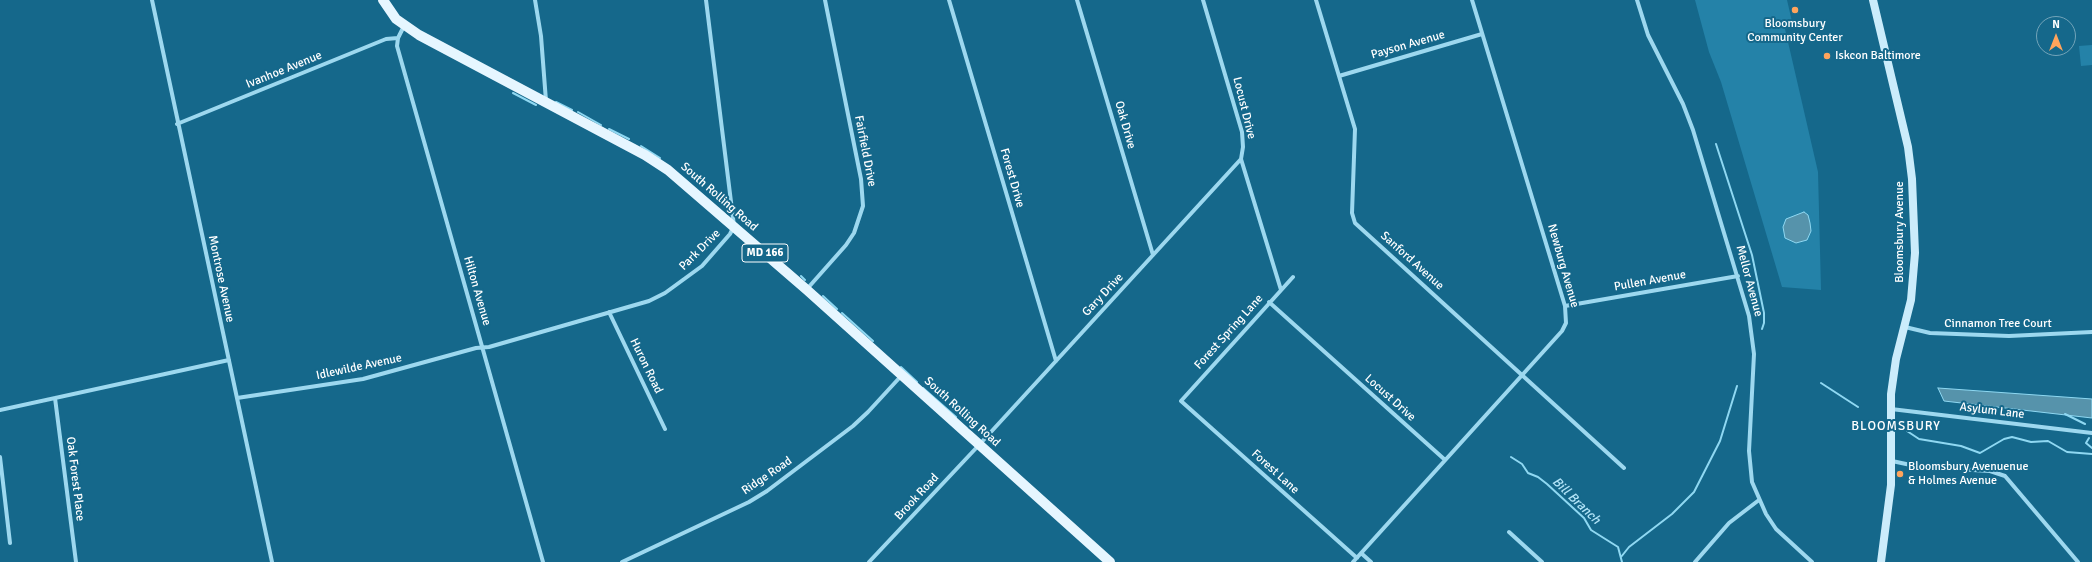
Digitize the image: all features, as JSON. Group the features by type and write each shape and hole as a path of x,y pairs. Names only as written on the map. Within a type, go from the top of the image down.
{"main road":[{"name":"South Rolling Road","path":"383,0 388,10 404,26 662,166 807,290 1110,562"},
{"name":"Bloomsbury Avenue","path":"1873,0 1911,164 1915,253 1911,300 1893,375 1891,409 1891,485 1881,562"}],"street":[{"name":"Montrose Avenue","path":"152,0 177,124 272,562"},
{"path":"535,0 541,36 546,103"},
{"name":"Park Drive","path":"483,347 649,301 665,293 702,266 730,234 734,226 706,0"},
{"name":"Fairfield Drive","path":"807,290 846,245 854,233 863,206 861,179 825,0"},
{"name":"Forest Drive","path":"949,0 1056,361"},
{"name":"Oak Drive","path":"1077,0 1153,256"},
{"name":"Locust Drive","path":"1203,0 1242,132 1243,147 1241,159 1280,290"},
{"name":"Sanford Avenue","path":"1316,0 1355,129 1352,213 1355,223 1624,468"},
{"name":"Newburg Avenue","path":"1353,562 1444,459 1562,331 1566,323 1565,306 1472,0"},
{"name":"Mellor Avenue","path":"1637,0 1648,35 1683,104 1693,130 1749,316 1754,354 1749,467 1759,500 1776,529 1812,562"},
{"path":"398,38 404,26"},
{"name":"Payson Avenue","path":"1339,76 1482,34"},
{"name":"Ivanhoe Avenue","path":"177,124 386,39 398,38"},
{"name":"Hilton Avenue","path":"398,38 397,46 543,562"},
{"name":"Gary Drive","path":"979,445 1241,159"},
{"name":"Pullen Avenue","path":"1565,306 1738,276"},
{"name":"Forest Spring Lane","path":"1181,400 1293,277"},
{"name":"Locust Drive","path":"1269,302 1444,459"},
{"name":"Huron Road","path":"609,312 665,429"},
{"name":"Cinnamon Tree Court","path":"1905,328 1930,333 2009,336 2092,332"},
{"name":"Idlewilde Avenue","path":"237,398 363,379 483,347"},
{"path":"0,410 229,360"},
{"name":"Ridge Road","path":"622,562 736,508 767,491 852,426 868,412 902,374"},
{"name":"Oak Forest Place","path":"54,398 76,562"},
{"name":"Forest Lane","path":"1181,400 1357,558"},
{"name":"Asylum Lane","path":"1891,409 2092,433"},
{"name":"Brook Road","path":"869,562 979,445"},
{"path":"0,456 10,544"},
{"path":"1892,461 1920,467 1990,471 2005,476 2078,562"},
{"path":"1695,562 1728,522 1759,500"},
{"path":"1509,532 1542,562"},
{"path":"1361,553 1372,562"}],"shaded area":[{"path":"1695,0 1787,0 1793,26 1785,29 1818,172 1821,290 1782,287 1721,82 1709,52"},
{"path":"2092,45 2092,65 2081,66 2079,46"},
{"path":"1804,212 1808,215 1811,231 1807,240 1796,243 1785,238 1783,227 1786,219"},
{"path":"1938,388 2092,399 2092,418 1944,401"}],"waterway":[{"path":"513,93 536,105"},
{"path":"556,102 572,110"},
{"path":"578,112 601,125"},
{"path":"609,129 629,139"},
{"path":"1716,144 1752,255 1764,313 1764,323 1762,329"},
{"path":"641,146 660,158"},
{"path":"801,276 805,280"},
{"path":"823,296 837,309"},
{"path":"842,313 873,341"},
{"path":"901,367 917,382"},
{"path":"1821,383 1858,407"},
{"path":"1621,557 1629,547 1672,514 1694,492 1720,441 1737,386"},
{"path":"923,388 956,417"},
{"path":"2065,414 2085,424"},
{"path":"1907,431 1919,439 1961,446 1980,453 2004,439 2012,437 2031,442 2048,441 2067,452 2092,454"},
{"path":"2089,438 2086,443 2092,448"},
{"name":"Bill Branch","path":"1511,457 1522,464 1528,473 1538,477 1547,484 1584,518 1591,530 1618,547 1622,562"}],"place":[{"name":"Bloomsbury Community Center","path":"1795,10"},
{"name":"Iskcon Baltimore","path":"1827,56"},
{"name":"Bloomsbury Avenuenue & Holmes Avenue","path":"1900,474"}],"district":[{"name":"BLOOMSBURY","path":"1896,427"}]}
